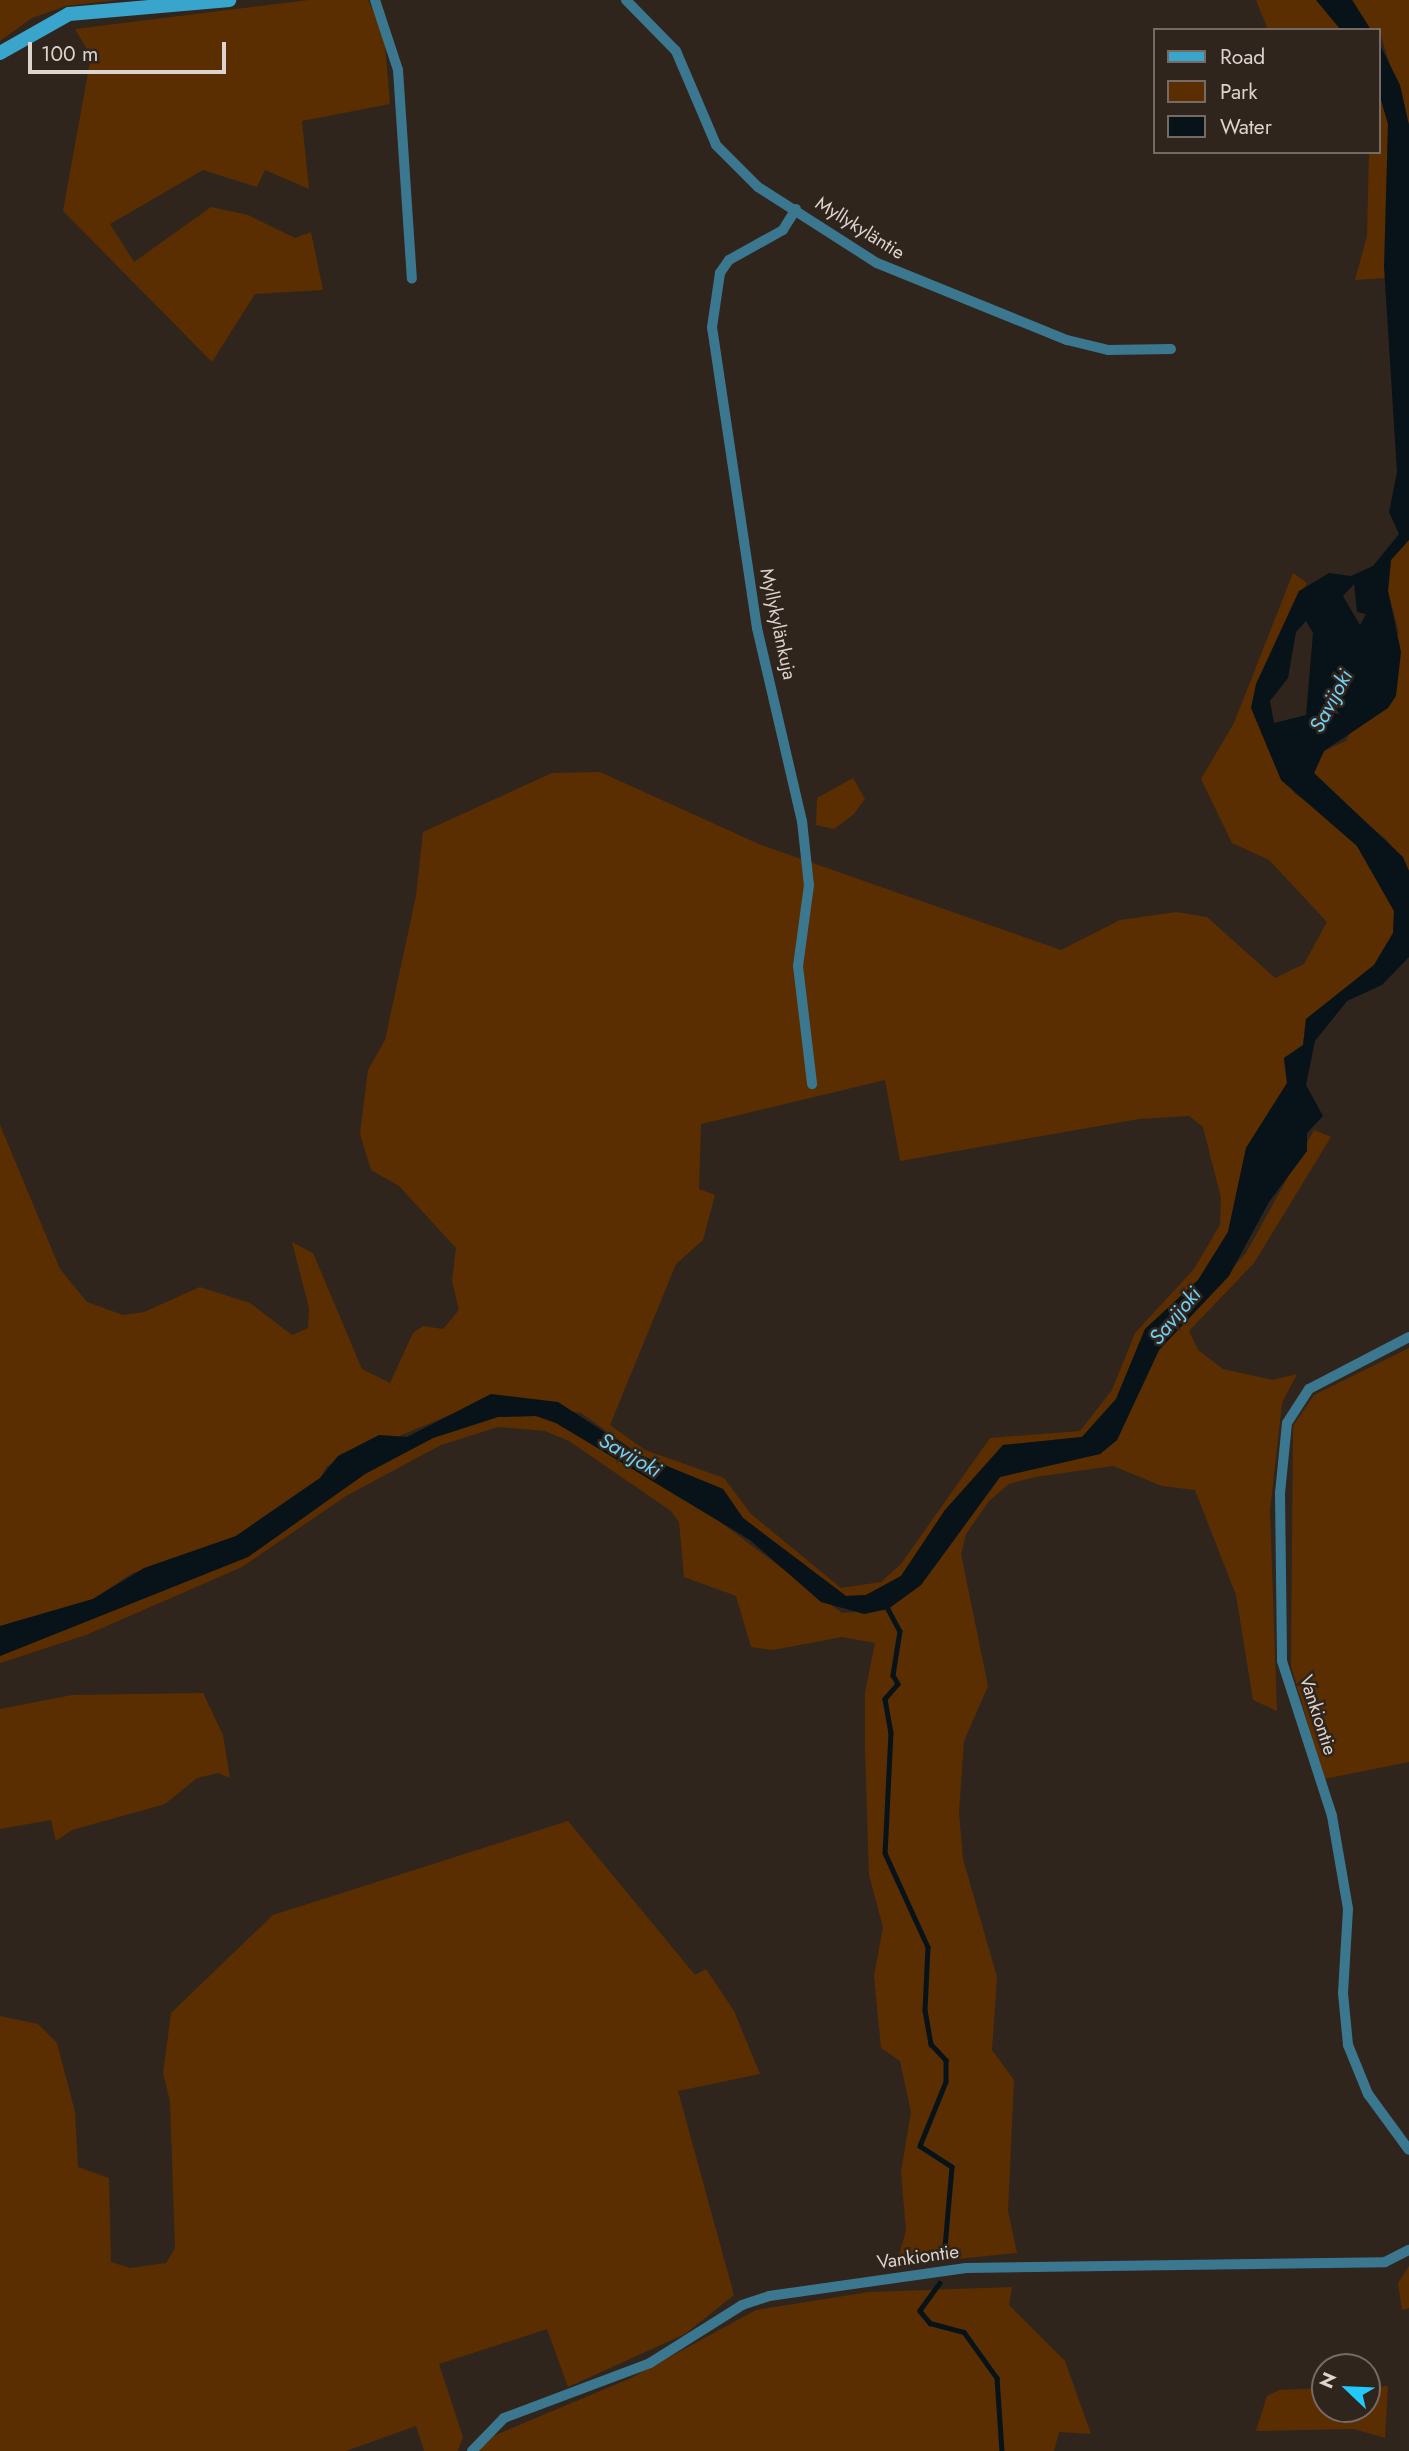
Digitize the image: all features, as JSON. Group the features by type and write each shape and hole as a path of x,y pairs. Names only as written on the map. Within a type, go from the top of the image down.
{"street":[{"path":"0,53 69,15 229,0"},
{"path":"375,0 398,70 412,279"},
{"name":"Myllykyläntie","path":"626,0 676,51 729,162 877,263 1067,341 1108,350 1171,349"},
{"name":"Myllykylänkuja","path":"796,209 783,230 729,260 720,273 712,327 757,628 802,821 809,885 798,966 812,1084"},
{"name":"Vankiontie","path":"1409,1337 1309,1389 1287,1423 1280,1493 1282,1661 1332,1816 1346,1896 1348,2045 1368,2094 1409,2150"},
{"name":"Vankiontie","path":"472,2451 504,2418 650,2363 742,2305 769,2296 966,2268 1385,2262 1409,2250"}],"green space":[{"path":"0,0 118,0 66,6 32,18 0,41"},
{"path":"309,0 368,0 384,34 390,104 302,121 309,189 265,170 257,187 203,170 110,224 134,262 211,207 248,215 295,238 311,232 323,290 255,294 212,362 63,211 91,56 75,29"},
{"path":"1256,0 1316,0 1339,28 1267,28"},
{"path":"1352,0 1409,0 1409,125 1381,36 1381,28 1370,28"},
{"path":"1381,100 1388,124 1385,278 1355,280 1367,236 1369,154 1381,154"},
{"path":"1403,540 1409,540 1409,871 1387,840 1324,789 1314,773 1324,751 1346,741 1399,632 1388,591 1391,560"},
{"path":"1293,573 1307,583 1256,684 1294,793 1330,817 1357,846 1394,911 1393,933 1374,965 1306,1019 1303,1045 1284,1058 1287,1083 1246,1148 1228,1232 1198,1280 1145,1329 1116,1399 1082,1437 1003,1445 945,1510 901,1576 866,1595 846,1596 743,1518 723,1489 640,1455 581,1413 486,1400 327,1466 320,1478 236,1536 131,1574 93,1599 0,1626 0,1125 60,1269 87,1302 123,1315 144,1312 200,1287 250,1303 292,1335 308,1328 309,1308 292,1242 313,1253 362,1369 390,1383 413,1333 423,1326 443,1329 459,1310 452,1281 456,1248 399,1186 371,1170 360,1134 368,1070 385,1040 416,896 423,832 552,773 600,772 761,845 1061,950 1120,920 1176,912 1207,917 1275,978 1304,964 1327,922 1269,860 1232,843 1201,779 1234,723","holes":["885,1080 900,1161 1139,1119 1189,1116 1203,1127 1221,1198 1220,1225 1194,1269 1135,1333 1112,1390 1080,1431 990,1438 901,1564 881,1582 841,1588 751,1514 724,1478 645,1450 610,1425 676,1264 703,1240 715,1195 699,1189 701,1124"]},
{"path":"853,778 865,799 853,815 834,829 816,825 817,798"},
{"path":"1314,1130 1331,1137 1254,1263 1189,1331 1198,1350 1223,1369 1273,1380 1297,1374 1282,1403 1270,1511 1277,1711 1253,1700 1236,1595 1195,1490 1162,1486 1113,1466 1035,1477 1009,1484 989,1501 966,1534 961,1554 988,1686 964,1741 959,1812 963,1859 997,1977 992,2050 1014,2080 1008,2211 1017,2253 896,2265 906,2231 901,2172 911,2112 900,2061 881,2048 874,1976 883,1927 869,1875 865,1693 875,1643 842,1637 773,1650 751,1647 736,1596 684,1577 679,1522 671,1511 569,1441 545,1431 498,1427 441,1445 346,1496 242,1567 86,1635 0,1663 0,1656 248,1557 365,1474 433,1438 498,1417 536,1416 556,1423 691,1500 842,1613 888,1609 921,1585 1000,1477 1100,1454 1117,1440 1159,1350 1246,1253"},
{"path":"1409,1348 1409,1762 1324,1779 1291,1666 1293,1426 1314,1395"},
{"path":"203,1693 223,1735 230,1778 218,1773 197,1778 165,1804 72,1830 56,1841 51,1820 0,1829 0,1709 72,1695"},
{"path":"568,1821 695,1975 706,1969 734,2011 760,2074 678,2091 734,2295 685,2334 568,2387 547,2329 439,2364 463,2437 458,2451 424,2451 416,2426 346,2451 0,2451 0,2016 38,2024 57,2043 75,2112 78,2167 109,2178 111,2262 130,2268 166,2263 175,2248 170,2101 163,2074 171,2013 273,1915"},
{"path":"1409,2266 1409,2308 1402,2310 1398,2283"},
{"path":"1012,2287 1009,2305 1065,2361 1091,2434 1059,2432 1054,2451 479,2451 486,2439 631,2378 756,2310 869,2292"},
{"path":"1381,2386 1388,2386 1385,2438 1354,2429 1256,2431 1267,2396 1279,2390 1311,2389 1311,2423 1381,2423"}],"water":[{"path":"1316,0 1352,0 1370,28 1339,28"},
{"name":"Savijoki","path":"1381,47 1400,85 1409,125 1409,540 1391,560 1388,591 1401,652 1396,696 1388,708 1324,751 1314,773 1403,857 1409,871 1409,957 1382,985 1347,1001 1315,1041 1306,1085 1323,1116 1307,1133 1307,1151 1269,1202 1229,1276 1159,1350 1117,1440 1100,1454 1000,1477 921,1585 888,1609 864,1614 821,1602 750,1540 556,1423 536,1416 498,1417 433,1438 365,1474 248,1557 0,1656 0,1626 93,1599 144,1568 236,1536 320,1478 338,1456 379,1435 407,1437 491,1394 558,1402 640,1455 723,1489 743,1518 846,1596 866,1595 901,1576 945,1510 1003,1445 1082,1437 1116,1399 1145,1329 1198,1280 1228,1232 1246,1148 1287,1083 1284,1058 1303,1045 1306,1019 1374,965 1393,933 1394,911 1357,846 1281,780 1251,708 1256,684 1299,591 1329,573 1351,576 1373,566 1399,534 1389,512 1397,472 1384,267 1388,124 1381,100","holes":["1354,584 1357,612 1366,614 1360,625 1343,596","1306,621 1313,633 1306,715 1274,723 1270,701 1288,678 1296,632"]}],"waterway":[{"path":"887,1607 900,1631 893,1675 898,1684 885,1699 891,1732 885,1853 928,1947 925,2010 931,2044 946,2060 946,2082 920,2146 952,2167 944,2259"},
{"path":"940,2283 920,2311 930,2323 964,2332 997,2378 1002,2451"}]}
